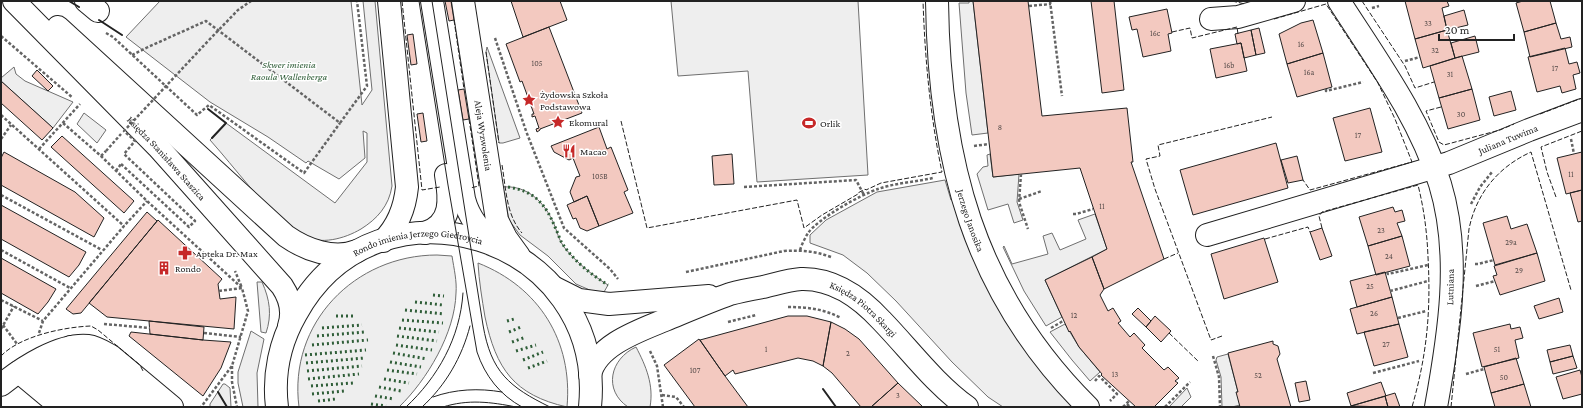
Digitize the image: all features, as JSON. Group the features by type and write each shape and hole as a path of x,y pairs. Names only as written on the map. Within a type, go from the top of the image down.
{"street":[{"name":"Księdza Stanisława Staszica","path":"14,1 158,148 282,286 288,297 291,309 291,318 287,331"},
{"name":"Księdza Stanisława Staszica","path":"26,1 56,25 286,236 300,245 324,253 346,254 360,250"},
{"path":"383,240 390,233 399,218 406,198 407,187 389,1"},
{"path":"419,1 450,198 448,211 444,218 438,226 425,232"},
{"path":"432,1 465,203 470,216 481,231 503,249"},
{"name":"Aleja Wyzwolenia","path":"463,1 497,220 506,238 524,261"},
{"name":"Jerzego Janosika","path":"937,1 938,48 945,119 958,184 973,229 986,262 1013,313 1042,355 1088,407"},
{"path":"1211,19 1238,17 1294,1"},
{"name":"Lutniana","path":"1339,1 1405,105 1422,138 1440,185 1448,224 1451,264 1450,308 1436,407"},
{"name":"Juliana Tuwima","path":"1434,167 1449,163 1582,110"},
{"path":"1207,235 1434,167"},
{"name":"Rondo imienia Jerzego Giedroycia","path":"277,407 276,391 278,366 287,331 298,309 312,289 339,263 360,250 383,240 407,234 425,232 469,236 492,243 524,261 552,286 567,306 578,327 586,351 590,390"},
{"name":"Księdza Piotra Skargi","path":"590,390 596,361 616,342 640,330 732,294 781,282 803,279 824,282 843,289 860,299 874,312 934,378 967,407"},
{"name":"Księdza Piotra Skargi","path":"552,286 579,300 609,304 732,294"},
{"path":"1,385 44,359 91,347 106,353 172,407"},
{"path":"44,359 60,407"},
{"path":"44,359 88,407"},
{"path":"44,359 116,407"},
{"path":"44,359 144,407"},
{"path":"590,390 603,407"}],"path":[{"path":"116,171 121,164 189,227 195,221 124,154 136,141 124,131 238,10 251,1"},
{"path":"95,14 113,37 197,115 209,105 304,173 366,86 357,1"},
{"path":"1029,6 1051,2 1062,96"},
{"path":"132,55 206,21 218,32 340,123"},
{"path":"493,34 526,131 564,228 610,268 620,282"},
{"path":"1402,62 1420,57"},
{"path":"1326,89 1326,91 1368,81"},
{"path":"39,149 80,104"},
{"path":"1,115 124,226"},
{"path":"63,123 101,156 147,201 242,288 248,311 232,366 232,382 237,407"},
{"path":"1,139 11,124"},
{"path":"101,156 121,134"},
{"path":"1571,136 1574,154"},
{"path":"972,146 989,144"},
{"path":"1470,205 1480,187 1493,172"},
{"path":"1021,174 1019,202 1028,229"},
{"path":"800,250 809,232 817,224 827,216 864,195 883,187 933,178"},
{"path":"744,187 856,180 864,195"},
{"path":"1019,199 1042,191"},
{"path":"1,195 102,250"},
{"path":"38,333 43,321 70,288 102,250 147,201"},
{"path":"1073,214 1093,209"},
{"path":"1,250 70,288"},
{"path":"679,273 760,257"},
{"path":"1475,258 1475,264 1494,260"},
{"path":"1387,272 1388,274 1429,265"},
{"path":"1390,291 1430,280"},
{"path":"1469,288 1495,281"},
{"path":"219,291 242,288"},
{"path":"1,300 43,321"},
{"path":"1,329 14,306"},
{"path":"782,307 804,307 821,310 840,318 845,322"},
{"path":"1398,318 1430,310"},
{"path":"738,319 753,316"},
{"path":"1058,324 1063,321"},
{"path":"3,325 18,344"},
{"path":"204,333 241,337"},
{"path":"649,348 657,366 663,407"},
{"path":"1214,356 1219,377 1220,407"},
{"path":"1373,373 1423,360"},
{"path":"201,407 232,366"},
{"path":"1462,376 1484,369"},
{"path":"1094,381 1099,376 1110,385 1117,394 1111,400"},
{"path":"1165,407 1190,382"},
{"path":"662,395 676,397 684,407"},
{"path":"1123,407 1129,401"},
{"path":"1127,404 1130,407"}],"green space":[{"name":"Skwer imienia Raoula Wallenberga","path":"160,1 351,1 362,105 372,90 363,1 375,1 392,186 385,206 372,221 354,233 340,238 332,240 309,239 299,234 268,207 210,140 226,123 335,203 367,162 367,133 363,131 365,158 339,179 308,161 306,163 268,137 210,102 126,37"},
{"name":"Orlik","path":"671,1 858,1 868,175 757,182 748,71 678,76"},
{"path":"969,1 973,1 988,133 972,135 966,93 959,3 969,3"},
{"path":"487,47 520,138 503,143 499,143 486,52"},
{"path":"14,67 16,74 25,81 73,102 53,128 1,81 1,78"},
{"path":"84,113 106,130 97,143 77,124"},
{"path":"990,154 993,177 1019,174 1017,202 1023,220 1014,223 1008,204 988,210 977,174 983,167 988,166 987,155"},
{"path":"945,180 951,200 956,198 1078,407 1003,407 988,397 952,362 896,301 867,273 843,255 810,243 810,235 826,220 877,192"},
{"path":"503,187 512,187 528,192 546,209 554,224 562,245 584,268 608,285 604,292 592,291 576,284 548,256 520,235 509,220"},
{"path":"1095,214 1107,249 1045,280 1062,317 1046,326 1024,291 1003,247 1004,246 1012,264 1048,254 1043,236 1052,233 1060,250 1086,239 1078,220"},
{"path":"437,255 452,256 456,293 451,324 438,355 420,383 409,396 399,407 299,407 298,376 304,348 316,322 333,300 354,281 379,267 407,258"},
{"path":"478,263 500,273 518,286 535,302 548,319 558,339 564,360 567,383 567,407 549,402 533,395 510,377 502,365 495,351 485,317"},
{"path":"257,282 262,282 267,295 269,320 266,333 261,332"},
{"path":"1065,324 1079,347 1100,372 1090,381 1050,332"},
{"path":"251,331 264,339 257,373 258,407 243,407 238,383 238,372"},
{"path":"636,347 643,361 650,383 650,407 628,407 620,400 615,392 613,384 615,367 627,352"},
{"path":"1228,354 1240,405 1222,407 1221,377 1216,360 1217,357"},
{"path":"223,384 230,388 231,407 210,407 210,404"},
{"path":"1187,388 1191,397 1181,407 1169,407"}],"building":[{"path":"445,1 451,1 454,20 449,21"},
{"path":"511,1 560,1 567,20 523,37"},
{"path":"973,1 1028,1 1042,116 1127,108 1133,162 1131,162 1164,259 1104,289 1092,257 1107,249 1080,168 993,177"},
{"path":"1091,1 1114,1 1124,90 1102,93"},
{"path":"1405,1 1447,1 1449,6 1442,8 1447,30 1415,39"},
{"path":"1523,1 1550,1 1556,23 1524,32 1516,3"},
{"path":"1167,9 1172,33 1168,34 1171,51 1143,57 1137,29 1132,30 1129,17"},
{"path":"1464,10 1468,25 1447,30 1444,16"},
{"path":"1313,20 1323,53 1287,64 1279,34 1301,23"},
{"path":"1556,23 1561,39 1570,37 1572,47 1530,57 1524,32"},
{"path":"549,27 582,113 540,129 537,132 536,129 539,128 535,116 532,117 532,114 534,114 506,44"},
{"path":"1259,28 1265,53 1256,55 1251,30"},
{"path":"1251,30 1256,55 1244,58 1241,43 1237,44 1235,34"},
{"path":"1447,30 1455,58 1423,68 1415,39"},
{"path":"413,34 417,64 411,65 407,35"},
{"path":"1475,36 1479,52 1455,58 1451,43"},
{"path":"1241,43 1247,71 1216,78 1210,49"},
{"path":"1565,48 1569,64 1577,62 1580,73 1573,75 1576,89 1562,93 1560,86 1537,92 1528,57"},
{"path":"1323,53 1332,87 1297,97 1287,64"},
{"path":"1462,56 1472,89 1439,98 1430,66"},
{"path":"37,70 53,86 48,91 32,76"},
{"path":"1,81 53,128 42,140 1,103"},
{"path":"464,89 469,119 463,120 458,90"},
{"path":"1472,89 1480,120 1448,129 1439,98"},
{"path":"1511,91 1516,110 1494,116 1489,97"},
{"path":"1370,108 1382,152 1345,161 1333,118"},
{"path":"423,113 427,141 421,142 417,114"},
{"path":"599,127 607,149 611,147 628,190 624,192 633,213 599,226 587,196 574,202 570,192 576,177 580,176 573,158 569,160 554,152 551,146"},
{"path":"62,136 134,201 124,213 51,147"},
{"path":"1276,143 1288,188 1193,215 1180,170"},
{"path":"4,152 75,192 104,218 94,237 1,185 1,158"},
{"path":"1582,152 1582,190 1566,194 1557,158"},
{"path":"732,154 734,184 714,185 712,156"},
{"path":"1297,156 1303,180 1288,183 1281,160"},
{"path":"1582,190 1582,221 1578,222 1570,193"},
{"path":"587,196 599,226 587,231 580,228 576,218 573,219 567,205"},
{"path":"1,205 86,252 79,265 69,277 1,239"},
{"path":"1393,207 1395,212 1402,210 1405,221 1397,223 1402,236 1368,246 1359,217"},
{"path":"147,212 157,221 81,313 73,314 66,309"},
{"path":"1507,216 1511,229 1527,224 1537,253 1495,265 1483,223"},
{"name":"Rondo","path":"158,220 222,279 218,284 220,299 236,297 234,329 107,317 89,303"},
{"path":"1322,228 1332,256 1320,260 1310,232"},
{"path":"1402,236 1410,266 1376,275 1368,246"},
{"path":"1264,238 1278,282 1224,299 1211,254"},
{"path":"1537,253 1545,281 1500,295 1493,276 1497,275 1494,266"},
{"path":"1092,257 1104,289 1100,295 1108,311 1113,308 1121,321 1118,323 1130,337 1134,333 1145,345 1142,348 1164,370 1168,367 1179,378 1175,381 1178,383 1154,407 1136,407 1101,375 1102,374 1079,347 1070,331 1069,332 1045,280"},
{"path":"1,258 56,289 38,314 1,293"},
{"path":"1385,272 1392,297 1357,307 1350,281"},
{"path":"1392,297 1399,324 1357,334 1350,309"},
{"path":"1559,298 1563,312 1539,319 1534,306"},
{"path":"1138,308 1151,321 1146,327 1132,314"},
{"path":"788,316 807,316 831,322 823,366 813,361 798,358 735,374 733,370 725,376 700,340"},
{"path":"1155,316 1171,331 1161,342 1146,327"},
{"path":"149,321 204,327 203,340 150,334"},
{"path":"831,322 845,329 859,339 898,383 871,407 861,407 832,373 823,366"},
{"path":"1399,324 1408,357 1374,366 1364,332"},
{"path":"1510,324 1511,329 1520,327 1523,338 1515,340 1519,358 1482,367 1473,333"},
{"path":"131,332 231,342 221,368 203,396 129,336"},
{"path":"699,339 748,407 695,407 664,365"},
{"path":"1273,341 1273,344 1278,346 1280,354 1277,359 1291,407 1240,407 1236,392 1238,392 1228,353"},
{"path":"1570,345 1573,356 1550,362 1547,350"},
{"path":"1573,356 1577,368 1553,374 1550,362"},
{"path":"1516,358 1524,384 1491,393 1484,367"},
{"path":"1580,370 1582,377 1582,394 1563,399 1556,377"},
{"path":"1306,381 1310,400 1299,402 1295,383"},
{"path":"1381,382 1386,396 1351,406 1347,393"},
{"path":"898,383 923,407 871,407"},
{"path":"1524,384 1531,407 1495,407 1491,393"},
{"path":"1395,393 1400,407 1388,407 1385,396"},
{"path":"1385,396 1388,407 1351,406"}],"tram line":[{"path":"419,1 448,185 477,352 484,369 494,384 507,397 522,407"},
{"path":"432,1 486,341 491,355 504,376 523,392 550,407"},
{"path":"406,407 428,383 445,356 457,326 463,293"},
{"path":"422,407 446,380 452,370 458,359 470,326"},
{"path":"433,397 450,392 467,390 502,392"},
{"path":"443,407 452,404 470,402 516,407"}],"hedge":[{"path":"508,187 532,195 538,200 547,211 561,242 568,252 584,268 608,285"},
{"path":"433,295 444,296"},
{"path":"415,302 443,305"},
{"path":"405,310 444,314"},
{"path":"336,316 354,316"},
{"path":"507,321 514,319"},
{"path":"402,320 443,323"},
{"path":"322,328 362,325"},
{"path":"509,332 521,327"},
{"path":"399,328 439,332"},
{"path":"317,336 365,332"},
{"path":"397,336 437,341"},
{"path":"512,342 526,337"},
{"path":"312,345 368,340"},
{"path":"396,345 432,350"},
{"path":"516,351 536,345"},
{"path":"305,355 366,350"},
{"path":"523,360 543,352"},
{"path":"393,353 427,359"},
{"path":"306,363 365,358"},
{"path":"528,368 547,361"},
{"path":"390,362 421,367"},
{"path":"307,371 362,366"},
{"path":"387,370 417,374"},
{"path":"308,379 359,374"},
{"path":"384,379 409,383"},
{"path":"311,386 353,383"},
{"path":"379,387 401,391"},
{"path":"312,394 345,391"},
{"path":"375,396 394,399"},
{"path":"318,401 336,399"},
{"path":"371,404 386,406"}],"fence":[{"path":"402,1 422,190 440,187"},
{"path":"621,121 647,228 797,200 804,228 822,215 865,189 866,190 881,183 942,172 934,129 929,87 923,1"},
{"path":"1232,1 1245,4"},
{"path":"1362,1 1405,66 1415,88 1434,82"},
{"path":"1274,19 1326,4 1378,83 1395,119 1412,162 1310,190 1303,180"},
{"path":"454,20 464,89"},
{"path":"1172,32 1190,28 1192,38 1237,27 1238,34"},
{"path":"486,52 499,143"},
{"path":"1540,114 1582,98"},
{"path":"1441,107 1426,111 1439,142 1444,145 1500,130 1514,124"},
{"path":"1222,336 1211,340 1155,189 1146,159 1160,156 1158,145 1272,117"},
{"path":"469,119 479,186 470,188"},
{"path":"1556,197 1547,172 1541,147 1582,131"},
{"path":"1451,407 1469,229 1472,216 1477,204 1490,183 1508,165 1531,152 1571,290"},
{"path":"502,165 510,210 522,233"},
{"path":"1322,228 1319,216 1322,212 1418,185 1426,230 1429,296 1427,333 1421,369 1412,407"},
{"path":"1265,239 1308,227 1310,232"},
{"path":"1164,259 1178,253"},
{"path":"1,356 9,349 31,338 68,328 91,326 98,330 140,365 143,371"},
{"path":"1169,333 1199,362"}],"wall":[{"path":"69,1 79,7"},
{"path":"99,20 122,35"},
{"path":"208,109 226,123 212,138"},
{"path":"823,389 836,407"},
{"path":"218,392 227,407"}],"place":[{"name":"Żydowska Szkoła Podstawowa","path":"529,100"},
{"name":"Ekomural","path":"558,122"},
{"name":"Orlik","path":"809,123"},
{"name":"Macao","path":"569,151"},
{"name":"Apteka Dr. Max","path":"185,253"},
{"name":"Rondo","path":"164,268"}]}
